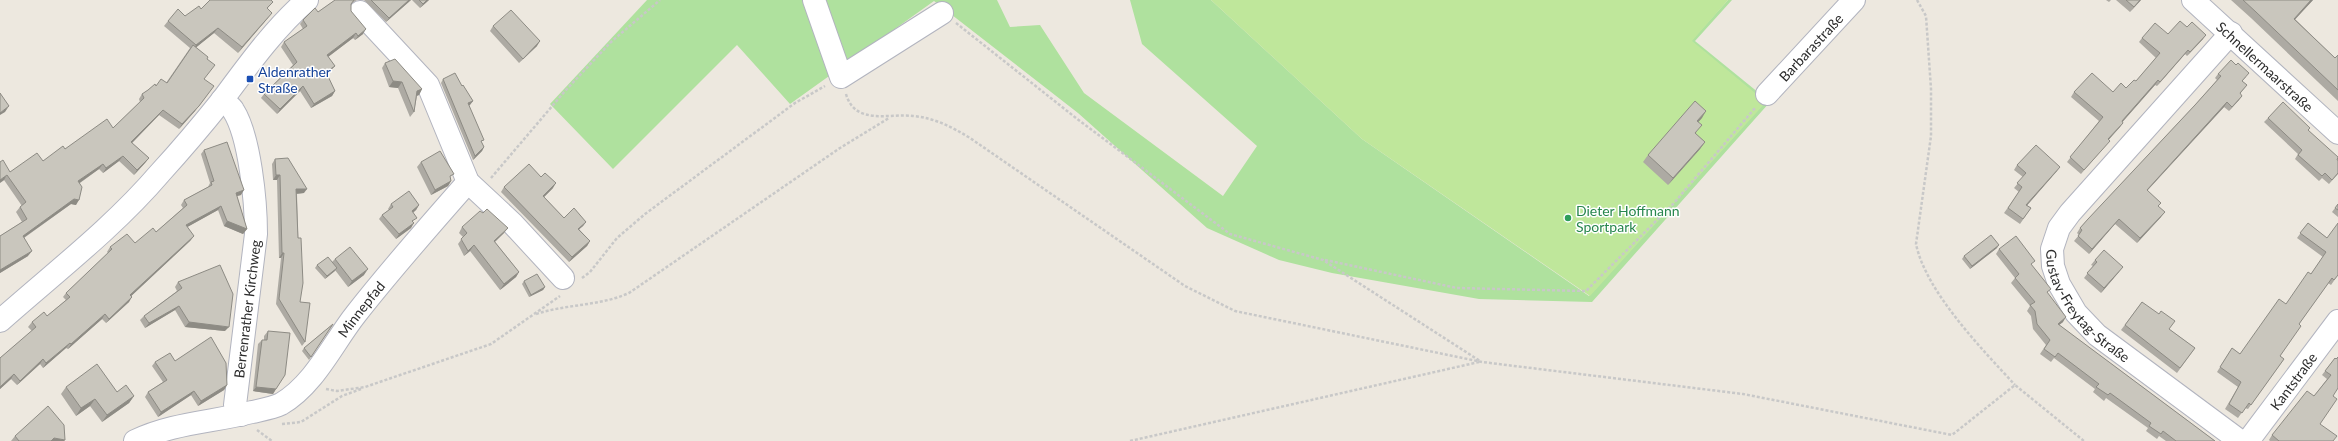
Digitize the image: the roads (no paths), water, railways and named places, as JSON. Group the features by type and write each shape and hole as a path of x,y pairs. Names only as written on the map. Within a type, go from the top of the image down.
{"street":[{"path":"0,321 122,212 160,174 222,100 264,44 290,15 307,0"},
{"path":"814,0 841,77 942,13"},
{"name":"Barbarastraße","path":"1767,94 1854,0"},
{"name":"Schnellermaarstraße","path":"2193,0 2231,33 2338,133"},
{"path":"360,12 403,56 428,85 473,186 512,223 562,287"},
{"name":"Gustav-Freytag-Straße","path":"2231,33 2070,213 2058,228 2052,249 2053,266 2059,284 2076,313 2097,335 2240,441"},
{"name":"Berrenrather Kirchweg","path":"222,100 233,110 242,131 256,214 256,234 235,405 241,415"},
{"name":"Minnepfad","path":"241,415 279,405 293,396 312,376 347,325 396,264 473,186"},
{"name":"Kantstraße","path":"2248,441 2338,321"},
{"path":"135,441 185,424 241,415"}],"place":[{"name":"Aldenrather Straße","path":"250,79"},
{"name":"Dieter Hoffmann Sportpark","path":"1568,218"}]}
